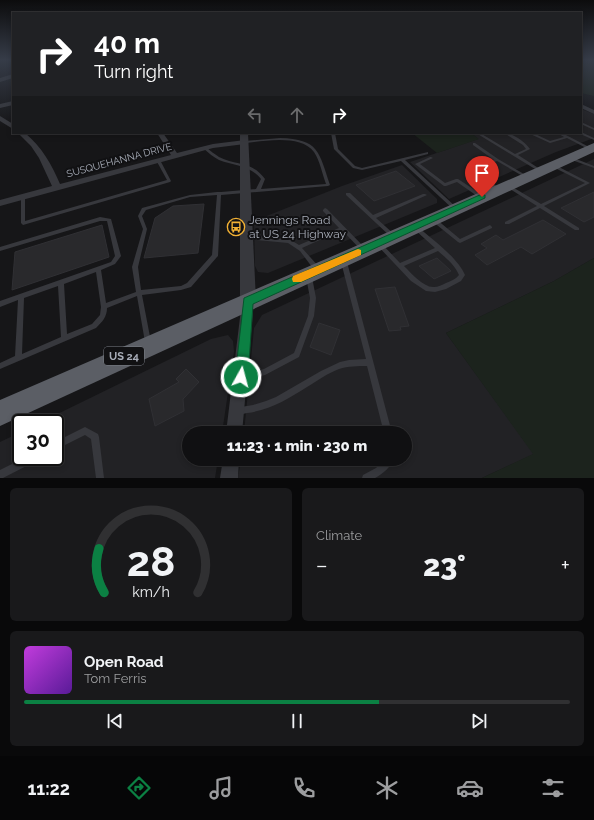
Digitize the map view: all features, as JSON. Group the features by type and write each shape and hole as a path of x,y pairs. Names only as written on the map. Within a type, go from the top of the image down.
{"highway":[{"name":"US 24","path":"0,413 148,345 570,158 593,145"}],"street":[{"path":"0,106 12,103"},
{"path":"582,106 594,112"},
{"path":"0,118 12,126"},
{"path":"22,134 35,146 47,162 57,188"},
{"path":"161,134 174,156"},
{"path":"235,426 248,301 246,237 252,191 245,167 245,137"},
{"name":"SUSQUEHANNA DRIVE","path":"0,203 245,137"},
{"path":"228,478 230,466"}],"lane":[{"path":"582,123 594,129"},
{"path":"333,134 336,149 354,166 362,169 402,160 427,152"},
{"path":"480,134 540,171"},
{"path":"508,134 524,144 528,149 514,155"},
{"path":"532,134 550,142 567,137"},
{"path":"561,134 593,145"},
{"path":"581,134 593,145"},
{"path":"148,345 135,267 145,229 140,212 144,209 182,197 328,185 316,151 307,143 293,140 245,137"},
{"path":"474,144 497,160 588,183 507,223"},
{"path":"205,148 221,159 238,163 254,170 263,179 252,191"},
{"path":"431,158 417,164 445,185 457,180 482,197"},
{"path":"570,158 594,167"},
{"path":"23,197 23,223 169,181 158,160"},
{"path":"402,160 455,208"},
{"path":"497,160 470,170 541,207 577,229"},
{"path":"104,307 139,294 181,288 188,284 215,256 219,193"},
{"path":"348,194 394,237"},
{"path":"373,217 425,195"},
{"path":"325,210 343,228 400,265 425,288 432,290 444,287 459,279 462,275 457,265 415,227"},
{"path":"0,249 100,218 106,219 110,222 118,256 112,263 98,269 0,304"},
{"path":"433,219 460,241 490,226"},
{"path":"299,247 343,228"},
{"path":"241,377 265,372 297,355 311,316 314,298 313,272 299,247 289,241 246,237"},
{"path":"400,265 439,248"},
{"path":"343,259 386,426"},
{"path":"0,366 94,326 105,314 98,269"},
{"path":"61,282 64,338"},
{"path":"18,358 21,296"},
{"path":"237,411 254,410 273,404 338,366 370,362"},
{"path":"64,442 85,431 95,437 100,478"},
{"path":"0,475 17,466"},
{"path":"366,478 380,471 385,466"}],"shaded area":[{"path":"582,82 594,82 594,96 582,93"},
{"path":"582,109 594,114 594,138 556,152 449,199 410,162 478,139 472,134 582,134"},
{"path":"413,134 472,134 479,139 437,153"},
{"path":"594,159 594,258 554,281 446,333 534,454 482,478 238,478 240,466 412,466 412,426 245,426 254,328 262,315"},
{"path":"402,165 437,199 437,203 268,273 258,272 255,266 254,221 342,186"},
{"path":"594,258 594,478 482,478 533,454 446,333 554,281"},
{"path":"228,335 233,341 234,352 223,426 182,426 182,466 217,466 215,478 0,478 0,442 12,436 12,466 64,466 64,414 57,414 211,339"}],"building":[{"path":"396,171 415,186 374,201 356,185"},
{"path":"594,192 594,217 584,222 561,208"},
{"path":"204,204 198,253 144,258 155,218 173,206"},
{"path":"543,220 566,234 532,254 521,247 487,265 475,255 487,248 481,244 496,235 503,240"},
{"path":"102,225 109,257 12,290 15,252"},
{"path":"437,258 451,271 434,279 419,266"},
{"path":"395,287 409,326 400,327 401,330 389,331 375,289"},
{"path":"319,323 340,330 331,355 310,347"},
{"path":"186,369 199,382 183,399 184,411 155,426 149,399 179,382 176,379"}],"slow traffic":[{"path":"297,279 358,252"}],"place":[{"name":"Jennings Road at US 24 Highway","path":"236,227"}],"route":[{"path":"241,377 248,301 482,197"}]}
